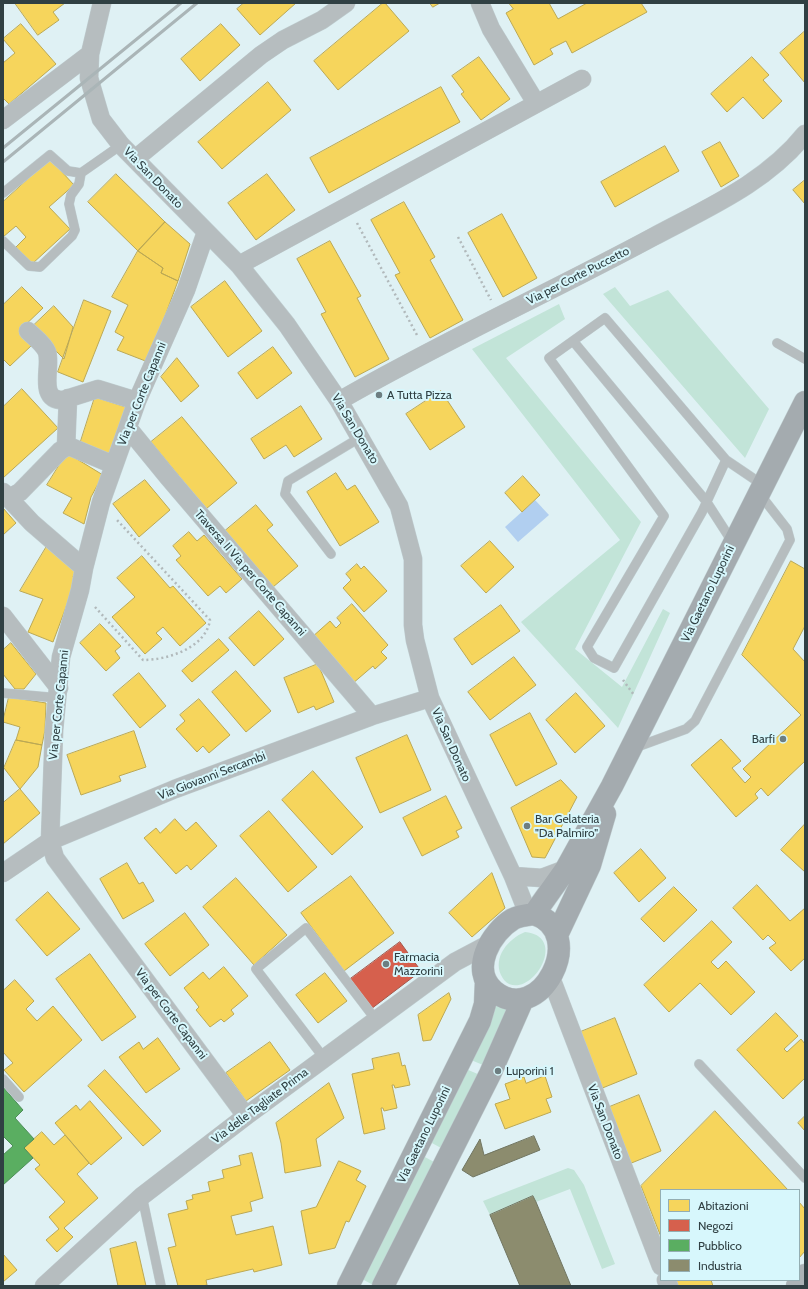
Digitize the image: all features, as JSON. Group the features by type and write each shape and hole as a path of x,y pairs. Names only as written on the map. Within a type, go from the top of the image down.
{"main road":[{"name":"Via Gaetano Luporini","path":"348,1286 480,1021 485,1004 486,980 483,968 489,944 509,922 531,914 566,869 612,786 649,714 760,489 805,402"},
{"name":"Via Gaetano Luporini","path":"523,999 539,991 551,978 558,953 557,935 590,865 612,786"},
{"path":"531,914 550,923 557,935"},
{"path":"383,1286 490,1074 523,999 510,999 501,996 492,990 486,980"},
{"path":"797,1286 805,1276"}],"street":[{"name":"Via San Donato","path":"102,3 90,54 89,78 101,119 121,145 239,265 286,324 339,401 361,437 399,506 413,559 414,640 430,698 531,914"},
{"path":"135,159 261,55 283,40 322,20 346,3"},
{"path":"480,3 491,29 536,102"},
{"path":"3,120 90,54"},
{"path":"239,265 536,102 582,79"},
{"name":"Via per Corte Puccetto","path":"339,401 393,369 606,262 742,190 771,167 805,134"},
{"name":"Via per Corte Capanni","path":"206,232 186,290 137,401 101,502 84,568 80,590 61,657 59,693 54,730 50,841 55,858 246,1116"},
{"path":"28,331 43,346 47,353 47,387 52,396 59,400 98,389 137,401"},
{"path":"66,447 68,398"},
{"name":"Traversa II Via per Corte Capanni","path":"128,428 372,716"},
{"path":"6,495 20,492 60,451 66,447 71,447 114,465"},
{"path":"6,495 32,523 84,568"},
{"path":"3,616 59,693"},
{"name":"Via Giovanni Sercambi","path":"3,873 50,841 175,789 372,716 430,698"},
{"path":"513,876 542,878 566,869"},
{"name":"Via delle Tagliate Prima","path":"44,1286 142,1196 246,1116 455,962 489,944"},
{"name":"Via San Donato","path":"551,978 660,1263"}],"lane":[{"path":"3,193 50,155 68,171 81,173 121,145"},
{"path":"3,241 29,266 40,267 72,236 75,230 69,204 72,195 79,184 81,173"},
{"path":"630,749 686,730 695,721 790,540 787,529 760,489 726,460 605,318 549,358 664,516 587,647 594,658 614,668 706,501 726,460"},
{"path":"573,341 706,501 733,543"},
{"path":"778,343 805,359"},
{"path":"331,554 285,494 288,481 361,437"},
{"path":"3,693 59,693"},
{"path":"324,1058 256,969 306,928 376,1020"},
{"path":"699,1064 805,1178"},
{"path":"3,1079 18,1097"},
{"path":"142,1196 161,1286"}],"path":[{"path":"347,205 426,353"},
{"path":"458,237 500,316"},
{"path":"80,590 143,660 154,660 182,652 194,644 208,630 210,620 101,502"},
{"path":"614,668 649,714"}],"green space":[{"path":"615,287 630,306 668,290 769,409 745,458 603,294"},
{"path":"559,304 565,319 506,358 641,522 575,649 622,687 663,609 670,613 618,728 521,622 620,540 472,349"},
{"path":"525,932 538,936 544,943 545,953 542,964 528,981 519,985 509,984 504,980 499,968 501,955 513,939"},
{"path":"495,1002 507,1008 483,1065 471,1060"},
{"path":"466,1069 480,1075 443,1149 430,1142"},
{"path":"423,1156 436,1163 375,1286 362,1279"},
{"path":"568,1168 574,1170 584,1185 615,1264 602,1269 570,1189 536,1202 533,1196 490,1215 483,1201"}],"water":[{"path":"535,500 549,515 518,542 505,527"}],"building: Abitazioni":[{"path":"15,3 65,3 53,12 59,20 38,35"},
{"path":"244,3 296,3 260,35 237,9"},
{"path":"383,3 385,3 409,31 338,90 314,61"},
{"path":"430,3 440,3 433,7"},
{"path":"509,3 549,3 558,19 587,3 641,3 647,12 572,53 566,41 550,49 553,54 534,65 506,13 513,9"},
{"path":"21,24 56,64 9,104 3,98 3,63 15,53 3,39"},
{"path":"221,24 240,45 200,81 181,59"},
{"path":"805,31 805,83 780,53"},
{"path":"479,57 510,99 481,120 461,94 464,92 452,76"},
{"path":"752,57 769,75 763,80 782,101 763,119 743,97 727,112 711,94"},
{"path":"268,82 291,110 222,169 198,142"},
{"path":"441,87 460,122 329,193 310,158"},
{"path":"720,142 739,176 721,187 702,152"},
{"path":"665,146 679,171 615,207 601,182"},
{"path":"50,159 74,185 49,207 70,229 32,264 16,247 26,237 16,226 3,237 3,202"},
{"path":"116,174 165,222 138,251 88,202"},
{"path":"267,174 295,210 256,240 228,203"},
{"path":"805,180 805,204 793,190"},
{"path":"404,202 435,257 430,260 463,320 430,338 395,275 400,273 371,220"},
{"path":"502,214 537,278 503,297 468,233"},
{"path":"165,222 190,244 178,281 161,273 163,268 138,251"},
{"path":"330,241 361,296 357,298 389,359 355,377 321,314 326,312 297,259"},
{"path":"138,251 163,268 161,273 178,281 148,362 117,350 124,337 115,332 128,305 112,297"},
{"path":"225,281 262,331 228,357 191,307"},
{"path":"22,287 43,308 19,331 32,345 10,366 3,359 3,305"},
{"path":"84,300 111,311 83,382 58,372"},
{"path":"54,306 73,327 64,359 32,327"},
{"path":"273,347 292,373 257,399 238,373"},
{"path":"177,358 199,386 181,402 161,377"},
{"path":"22,389 58,428 3,478 3,407"},
{"path":"441,391 465,427 430,450 406,414"},
{"path":"95,397 129,408 114,455 80,444"},
{"path":"301,406 322,439 294,457 286,445 264,459 251,439"},
{"path":"182,417 237,483 206,509 151,442"},
{"path":"67,453 103,475 91,497 84,524 63,513 72,498 47,485"},
{"path":"336,473 347,490 355,485 379,522 340,546 307,492"},
{"path":"523,476 540,495 522,512 505,493"},
{"path":"145,480 170,510 139,537 113,504"},
{"path":"256,505 273,525 267,530 298,566 273,587 225,531"},
{"path":"3,508 16,523 3,535"},
{"path":"189,532 197,541 204,535 242,579 226,593 220,586 208,596 176,560 181,556 173,546"},
{"path":"490,541 514,567 486,593 461,566"},
{"path":"47,546 77,569 73,577 75,578 72,591 53,642 28,632 43,599 20,591"},
{"path":"142,556 170,588 173,586 206,623 180,646 163,627 156,633 162,639 145,654 112,617 135,597 117,578"},
{"path":"791,561 805,569 805,626 793,649 805,662 805,761 768,796 761,788 755,794 758,798 736,817 691,765 721,739 741,761 732,768 745,783 751,777 743,769 801,715 742,655"},
{"path":"357,564 361,569 364,566 387,591 364,612 343,588 351,580 346,574"},
{"path":"352,604 388,645 381,652 387,658 375,669 373,666 352,684 311,638 330,621 336,628 341,623 337,618"},
{"path":"501,605 520,631 472,665 454,639"},
{"path":"259,611 284,639 254,666 229,638"},
{"path":"100,624 121,646 115,651 120,658 106,671 80,643"},
{"path":"219,639 229,650 192,682 182,671"},
{"path":"11,643 36,674 24,689 15,689 3,674 3,650"},
{"path":"514,657 536,685 490,720 468,692"},
{"path":"318,664 334,702 316,710 314,706 298,713 284,678"},
{"path":"236,671 271,711 246,732 212,692"},
{"path":"139,673 166,706 140,728 113,695"},
{"path":"576,693 605,726 575,753 546,720"},
{"path":"9,697 46,703 45,730 42,745 16,740 20,727 3,722"},
{"path":"199,699 230,735 209,753 203,746 197,752 176,729 185,721 180,715"},
{"path":"530,713 557,764 516,786 490,735"},
{"path":"134,731 146,767 119,776 121,781 81,795 67,755"},
{"path":"407,735 431,790 380,813 356,758"},
{"path":"16,740 42,745 38,767 20,789 4,768"},
{"path":"313,771 363,827 332,855 282,800"},
{"path":"561,780 577,797 545,858 532,857 511,808"},
{"path":"20,789 40,813 3,844 3,803"},
{"path":"446,796 462,828 456,831 459,837 422,856 403,818"},
{"path":"269,811 317,867 288,892 240,836"},
{"path":"175,819 186,831 196,822 217,846 191,870 187,865 176,874 144,838 156,828 160,833"},
{"path":"805,824 805,872 781,850"},
{"path":"641,849 666,878 639,902 614,873"},
{"path":"127,863 139,884 143,882 154,901 123,919 100,879"},
{"path":"492,873 505,908 472,937 449,913"},
{"path":"351,876 394,933 344,971 301,913"},
{"path":"236,878 287,935 254,965 203,907"},
{"path":"757,885 790,921 805,908 805,958 791,971 769,948 776,943 768,935 763,940 733,908"},
{"path":"674,887 697,910 664,942 641,919"},
{"path":"48,892 80,929 47,956 16,920"},
{"path":"185,913 209,945 170,976 145,944"},
{"path":"712,921 732,942 711,962 718,969 726,961 755,992 731,1015 700,983 669,1012 644,985"},
{"path":"90,954 136,1017 102,1041 56,979"},
{"path":"224,967 248,996 231,1010 234,1014 224,1022 221,1019 210,1027 196,1010 199,1007 184,988 203,972 209,979"},
{"path":"325,973 347,1001 318,1023 296,995"},
{"path":"15,980 34,1001 26,1009 37,1021 53,1006 82,1040 24,1092 4,1070 13,1063 3,1052 3,991"},
{"path":"449,993 451,999 431,1040 423,1041 418,1015"},
{"path":"776,1013 798,1036 784,1049 787,1052 801,1039 805,1044 805,1078 783,1099 737,1050"},
{"path":"615,1018 637,1074 600,1089 578,1033"},
{"path":"158,1038 180,1069 146,1093 119,1057 139,1042 143,1049"},
{"path":"270,1042 290,1070 246,1101 226,1073"},
{"path":"399,1053 402,1066 405,1065 410,1085 395,1088 394,1085 392,1085 397,1108 384,1111 383,1108 381,1108 385,1129 364,1134 352,1074 374,1069 372,1059"},
{"path":"105,1070 161,1131 143,1146 88,1086"},
{"path":"545,1076 552,1097 546,1099 551,1112 505,1129 495,1104 510,1099 505,1084 524,1077 526,1083"},
{"path":"329,1083 344,1118 316,1139 321,1166 285,1173 281,1143 276,1123"},
{"path":"639,1095 661,1151 629,1164 607,1108"},
{"path":"90,1101 122,1138 91,1165 55,1123 76,1105 80,1110"},
{"path":"715,1111 787,1189 660,1189 660,1234 641,1186"},
{"path":"805,1116 805,1131 798,1123"},
{"path":"42,1132 54,1145 65,1135 89,1163 77,1174 98,1198 64,1228 73,1237 57,1252 46,1240 59,1229 49,1217 65,1202 35,1169 40,1165 24,1148"},
{"path":"252,1153 263,1198 250,1202 252,1211 231,1216 236,1235 273,1226 282,1265 254,1272 253,1269 206,1280 207,1285 178,1286 168,1248 176,1246 168,1214 188,1209 186,1201 193,1199 192,1195 210,1191 208,1182 224,1178 222,1170 241,1165 239,1156"},
{"path":"339,1161 361,1171 356,1180 366,1186 349,1222 346,1221 335,1248 309,1254 301,1211 316,1207"},
{"path":"800,1203 805,1209 805,1251 800,1257"},
{"path":"136,1242 146,1286 118,1286 110,1249"},
{"path":"3,1254 17,1270 3,1282"},
{"path":"711,1281 713,1286 676,1286 674,1282"}],"building: Negozi":[{"path":"400,942 421,971 371,1009 349,980"}],"building: Pubblico":[{"path":"3,1087 23,1110 15,1118 34,1139 24,1148 33,1158 3,1185 3,1155 13,1146 3,1136"}],"building: Industria":[{"path":"534,1136 540,1150 473,1177 462,1170 480,1139 484,1155"},
{"path":"533,1196 571,1286 520,1286 490,1215"}],"railway":[{"path":"3,148 181,3"},
{"path":"3,162 197,3"}],"place":[{"name":"A Tutta Pizza","path":"379,395"},
{"name":"Barfi","path":"783,739"},
{"name":"Bar Gelateria \"Da Palmiro\"","path":"527,826"},
{"name":"Farmacia Mazzorini","path":"386,964"},
{"name":"Luporini 1","path":"498,1071"}]}
